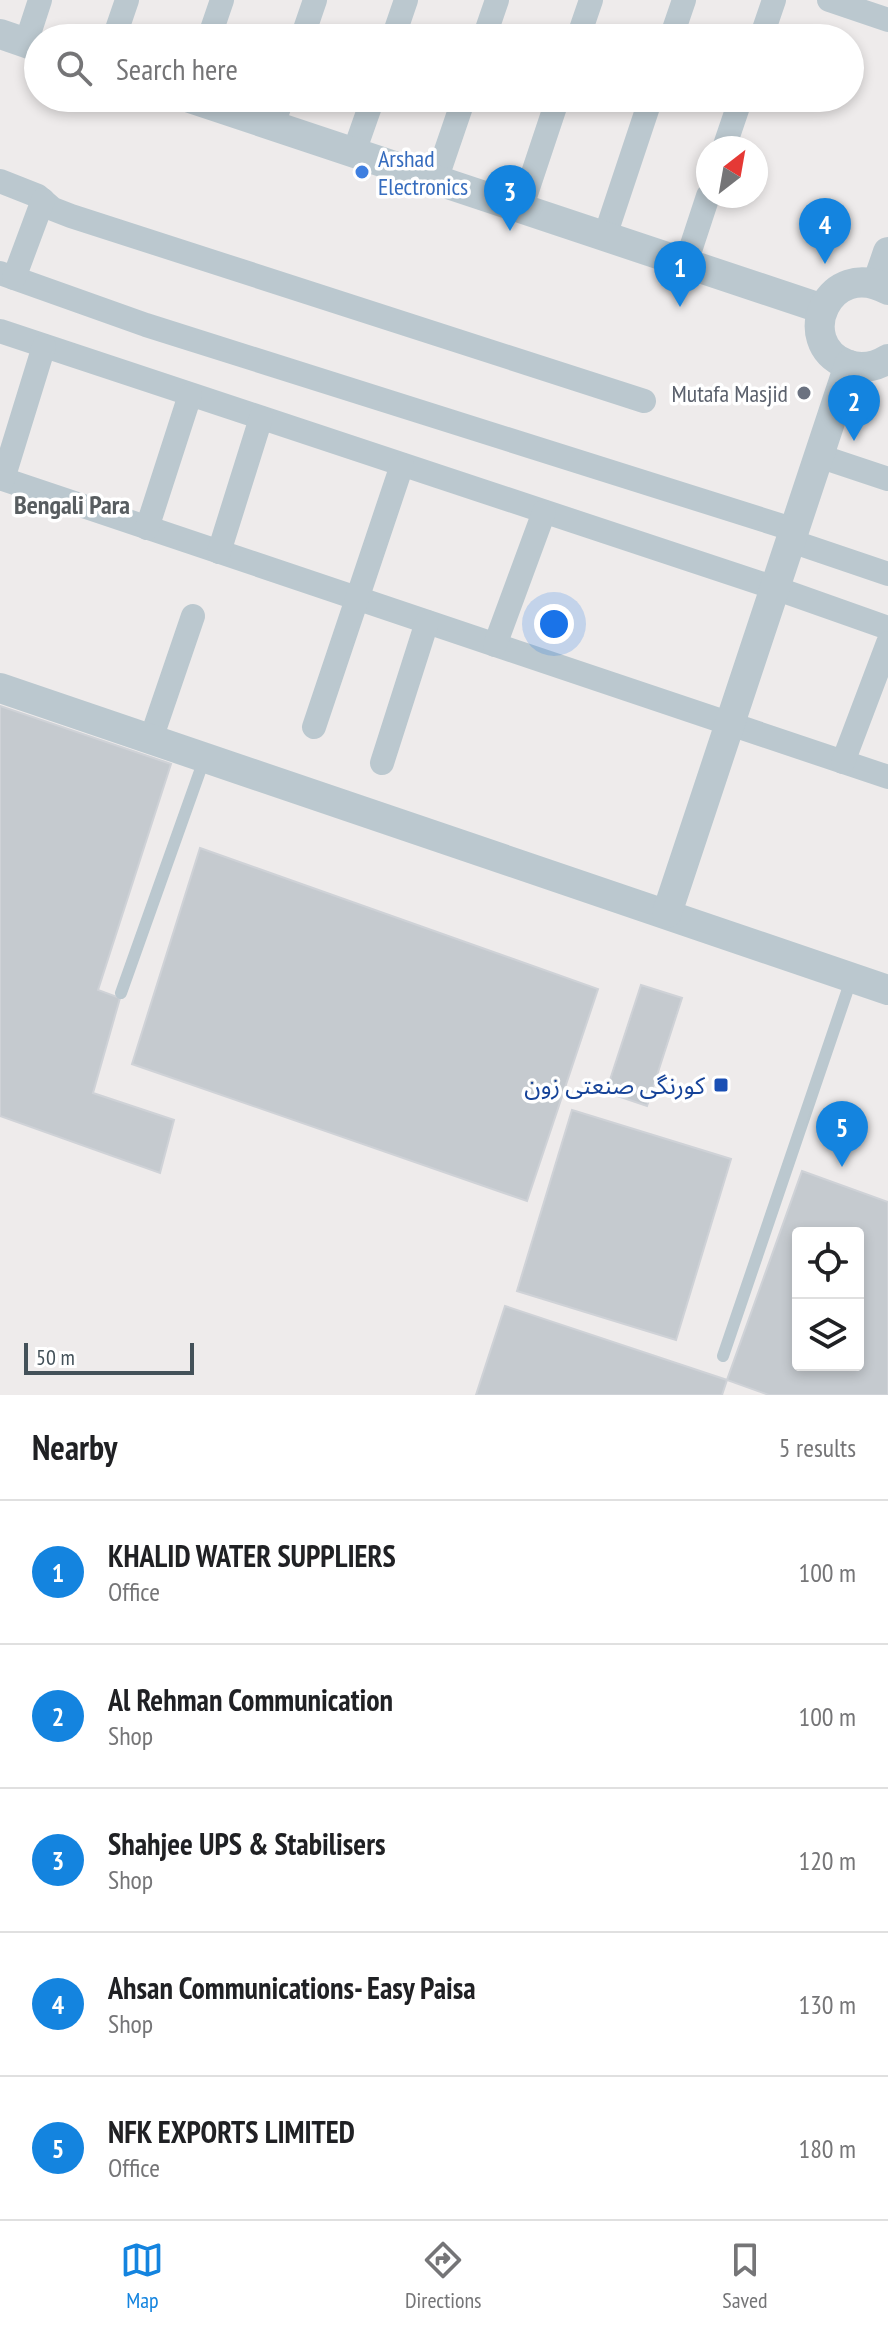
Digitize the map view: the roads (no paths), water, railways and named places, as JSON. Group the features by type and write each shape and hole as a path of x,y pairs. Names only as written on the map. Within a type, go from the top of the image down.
{"street":[{"path":"29,24 40,0"},
{"path":"119,24 127,0"},
{"path":"214,24 222,0"},
{"path":"307,24 315,0"},
{"path":"398,24 406,0"},
{"path":"489,24 497,0"},
{"path":"583,24 591,0"},
{"path":"676,24 684,0"},
{"path":"766,24 774,0"},
{"path":"829,0 861,5 888,20"},
{"path":"278,112 354,152 823,309"},
{"path":"354,152 368,112"},
{"path":"436,180 459,112"},
{"path":"521,209 553,112"},
{"path":"605,236 646,112"},
{"path":"728,136 736,112"},
{"path":"0,181 38,196 53,209 71,216 644,401"},
{"path":"43,200 7,276 146,325 793,535 888,574"},
{"path":"686,263 704,208"},
{"path":"888,252 883,287 862,281 848,284 835,291 825,303 820,320 821,335 827,349 838,360 864,367 888,359"},
{"path":"0,331 888,628"},
{"path":"44,346 2,479 888,777"},
{"path":"667,913 849,365"},
{"path":"147,528 190,395"},
{"path":"219,552 261,418"},
{"path":"819,456 888,479"},
{"path":"314,727 402,465"},
{"path":"495,645 544,512"},
{"path":"151,739 193,616"},
{"path":"382,763 427,622"},
{"path":"843,762 888,643"},
{"path":"0,688 888,990"}],"lane":[{"path":"121,993 205,757"},
{"path":"723,1356 852,977"}],"place":[{"name":"Arshad Electronics","path":"362,172"},
{"name":"Shahjee UPS & Stabilisers","path":"510,231"},
{"name":"Ahsan Communications- Easy Paisa","path":"825,264"},
{"name":"KHALID WATER SUPPLIERS","path":"680,307"},
{"name":"Mutafa Masjid","path":"804,393"},
{"name":"Al Rehman Communication","path":"854,441"},
{"name":"کورنگی صنعتی زون","path":"721,1085"},
{"name":"NFK EXPORTS LIMITED","path":"842,1167"}],"district":[{"name":"Bengali Para","path":"72,504"}]}
